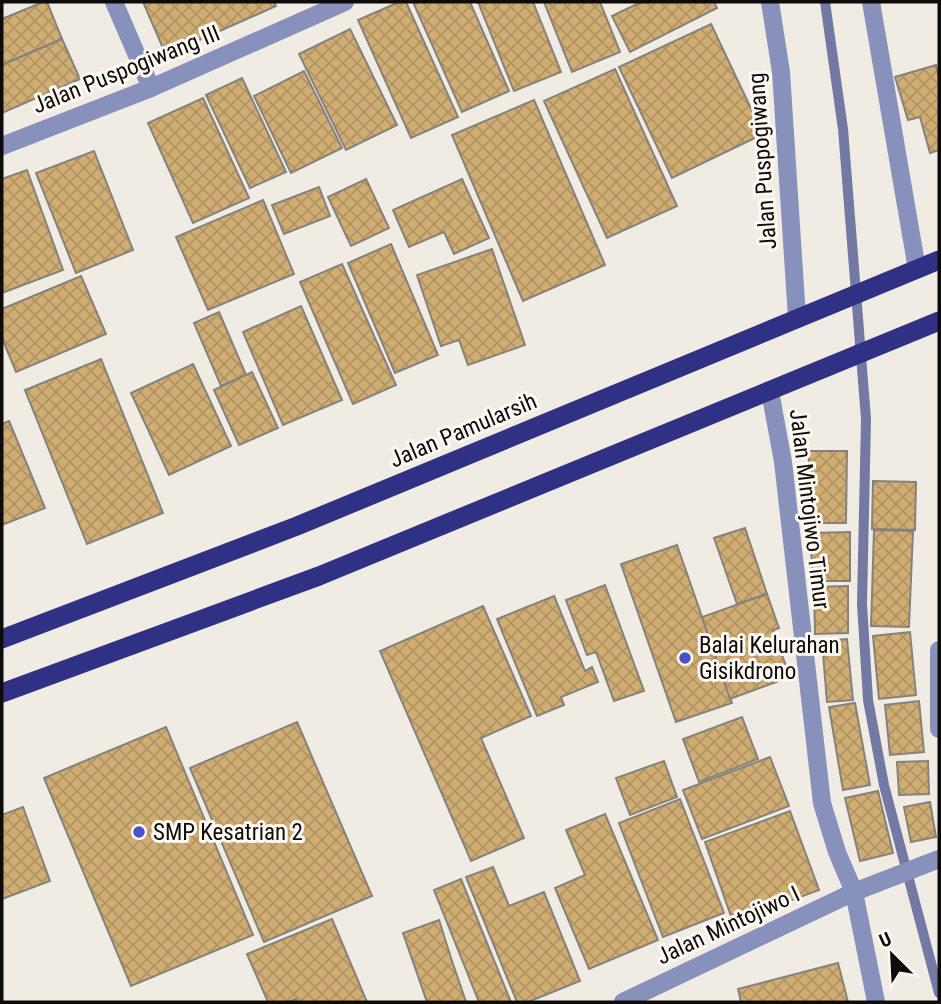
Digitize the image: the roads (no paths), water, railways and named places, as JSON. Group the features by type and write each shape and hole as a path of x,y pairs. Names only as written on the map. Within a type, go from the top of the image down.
{"highway":[{"name":"Jalan Pamularsih","path":"2,639 297,526 939,260"},
{"path":"2,693 319,576 930,325"}],"street":[{"path":"114,2 151,88"},
{"name":"Jalan Puspogiwang III","path":"2,146 151,88 345,2"},
{"name":"Jalan Puspogiwang","path":"770,2 781,72 803,316"},
{"path":"871,2 910,271"},
{"name":"Jalan Mintojiwo Timur","path":"769,391 783,462 822,803 837,852 854,892 876,1002"},
{"path":"939,649 939,729"},
{"name":"Jalan Mintojiwo I","path":"622,1002 854,892 939,859"}],"waterway":[{"path":"825,2 843,129 866,419 862,604 868,700 884,785 939,993"}],"place":[{"name":"Balai Kelurahan Gisikdrono","path":"685,658"},
{"name":"SMP Kesatrian 2","path":"139,832"}]}
